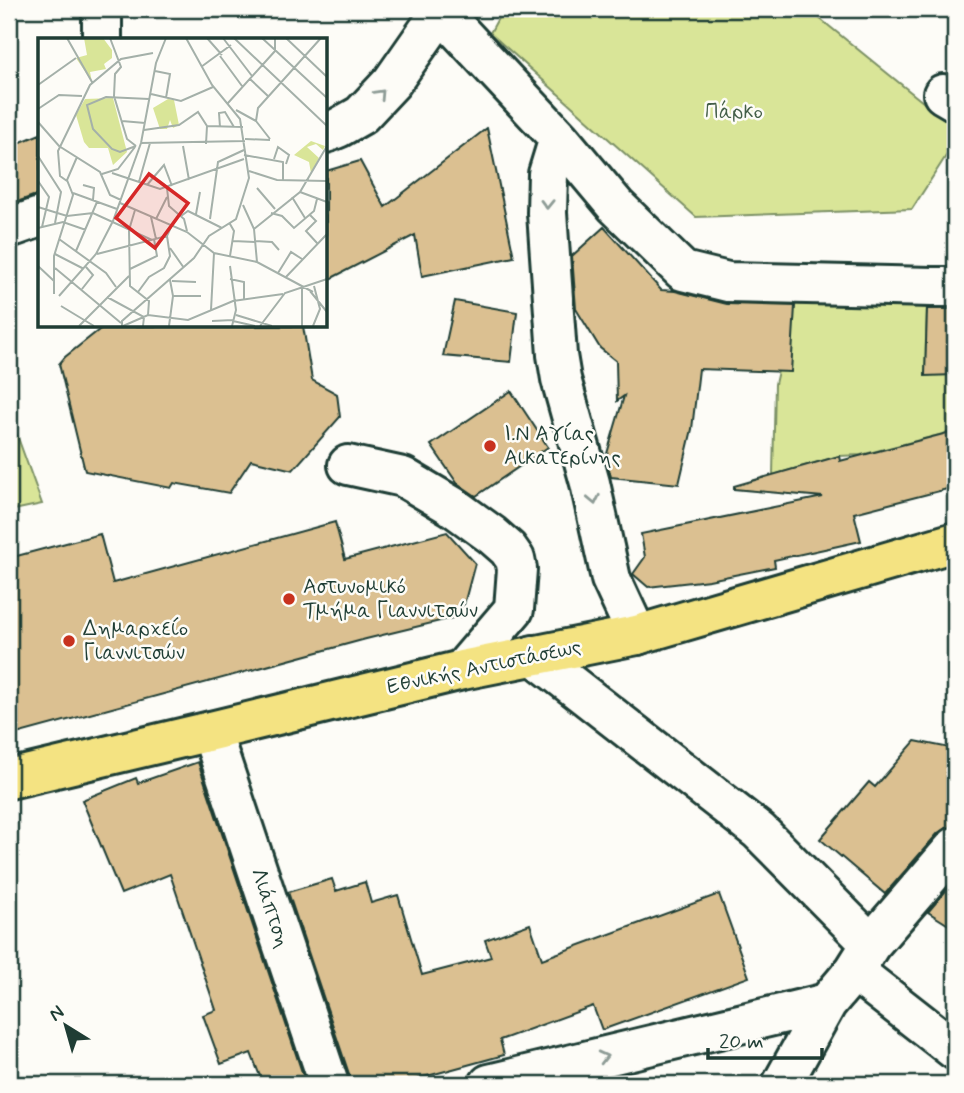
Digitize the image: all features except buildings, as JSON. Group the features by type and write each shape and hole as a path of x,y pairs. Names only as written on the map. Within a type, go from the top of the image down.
{"main road":[{"name":"Εθνικής Αντιστάσεως","path":"9,779 463,670 636,635 955,542"}],"street":[{"path":"102,9 102,38"},
{"path":"327,132 361,115 392,82 442,10 559,138 616,206 683,271 728,282 955,287"},
{"path":"559,138 548,174 547,213 557,355 611,579 636,635"},
{"path":"9,228 38,218"},
{"path":"348,465 403,477 452,506 492,535 515,559 517,569 514,609 463,670"},
{"path":"533,655 759,831 862,957 955,1050"},
{"name":"Λιάπτση","path":"211,731 329,1084"},
{"path":"782,1084 827,1003 862,957 955,847"},
{"path":"489,1084 827,1003"}],"green space":[{"name":"Πάρκο","path":"503,9 808,9 955,128 955,142 912,209 696,217 490,33"},
{"path":"795,295 927,303 925,375 955,375 955,431 861,455 839,456 773,475 775,384"},
{"path":"9,413 42,504 9,511"}],"place":[{"name":"Ι.Ν Αγίας Αικατερίνης","path":"490,446"},
{"name":"Αστυνομικό Τμήμα Γιαννιτσών","path":"289,599"},
{"name":"Δημαρχείο Γιαννιτσών","path":"69,641"}]}
